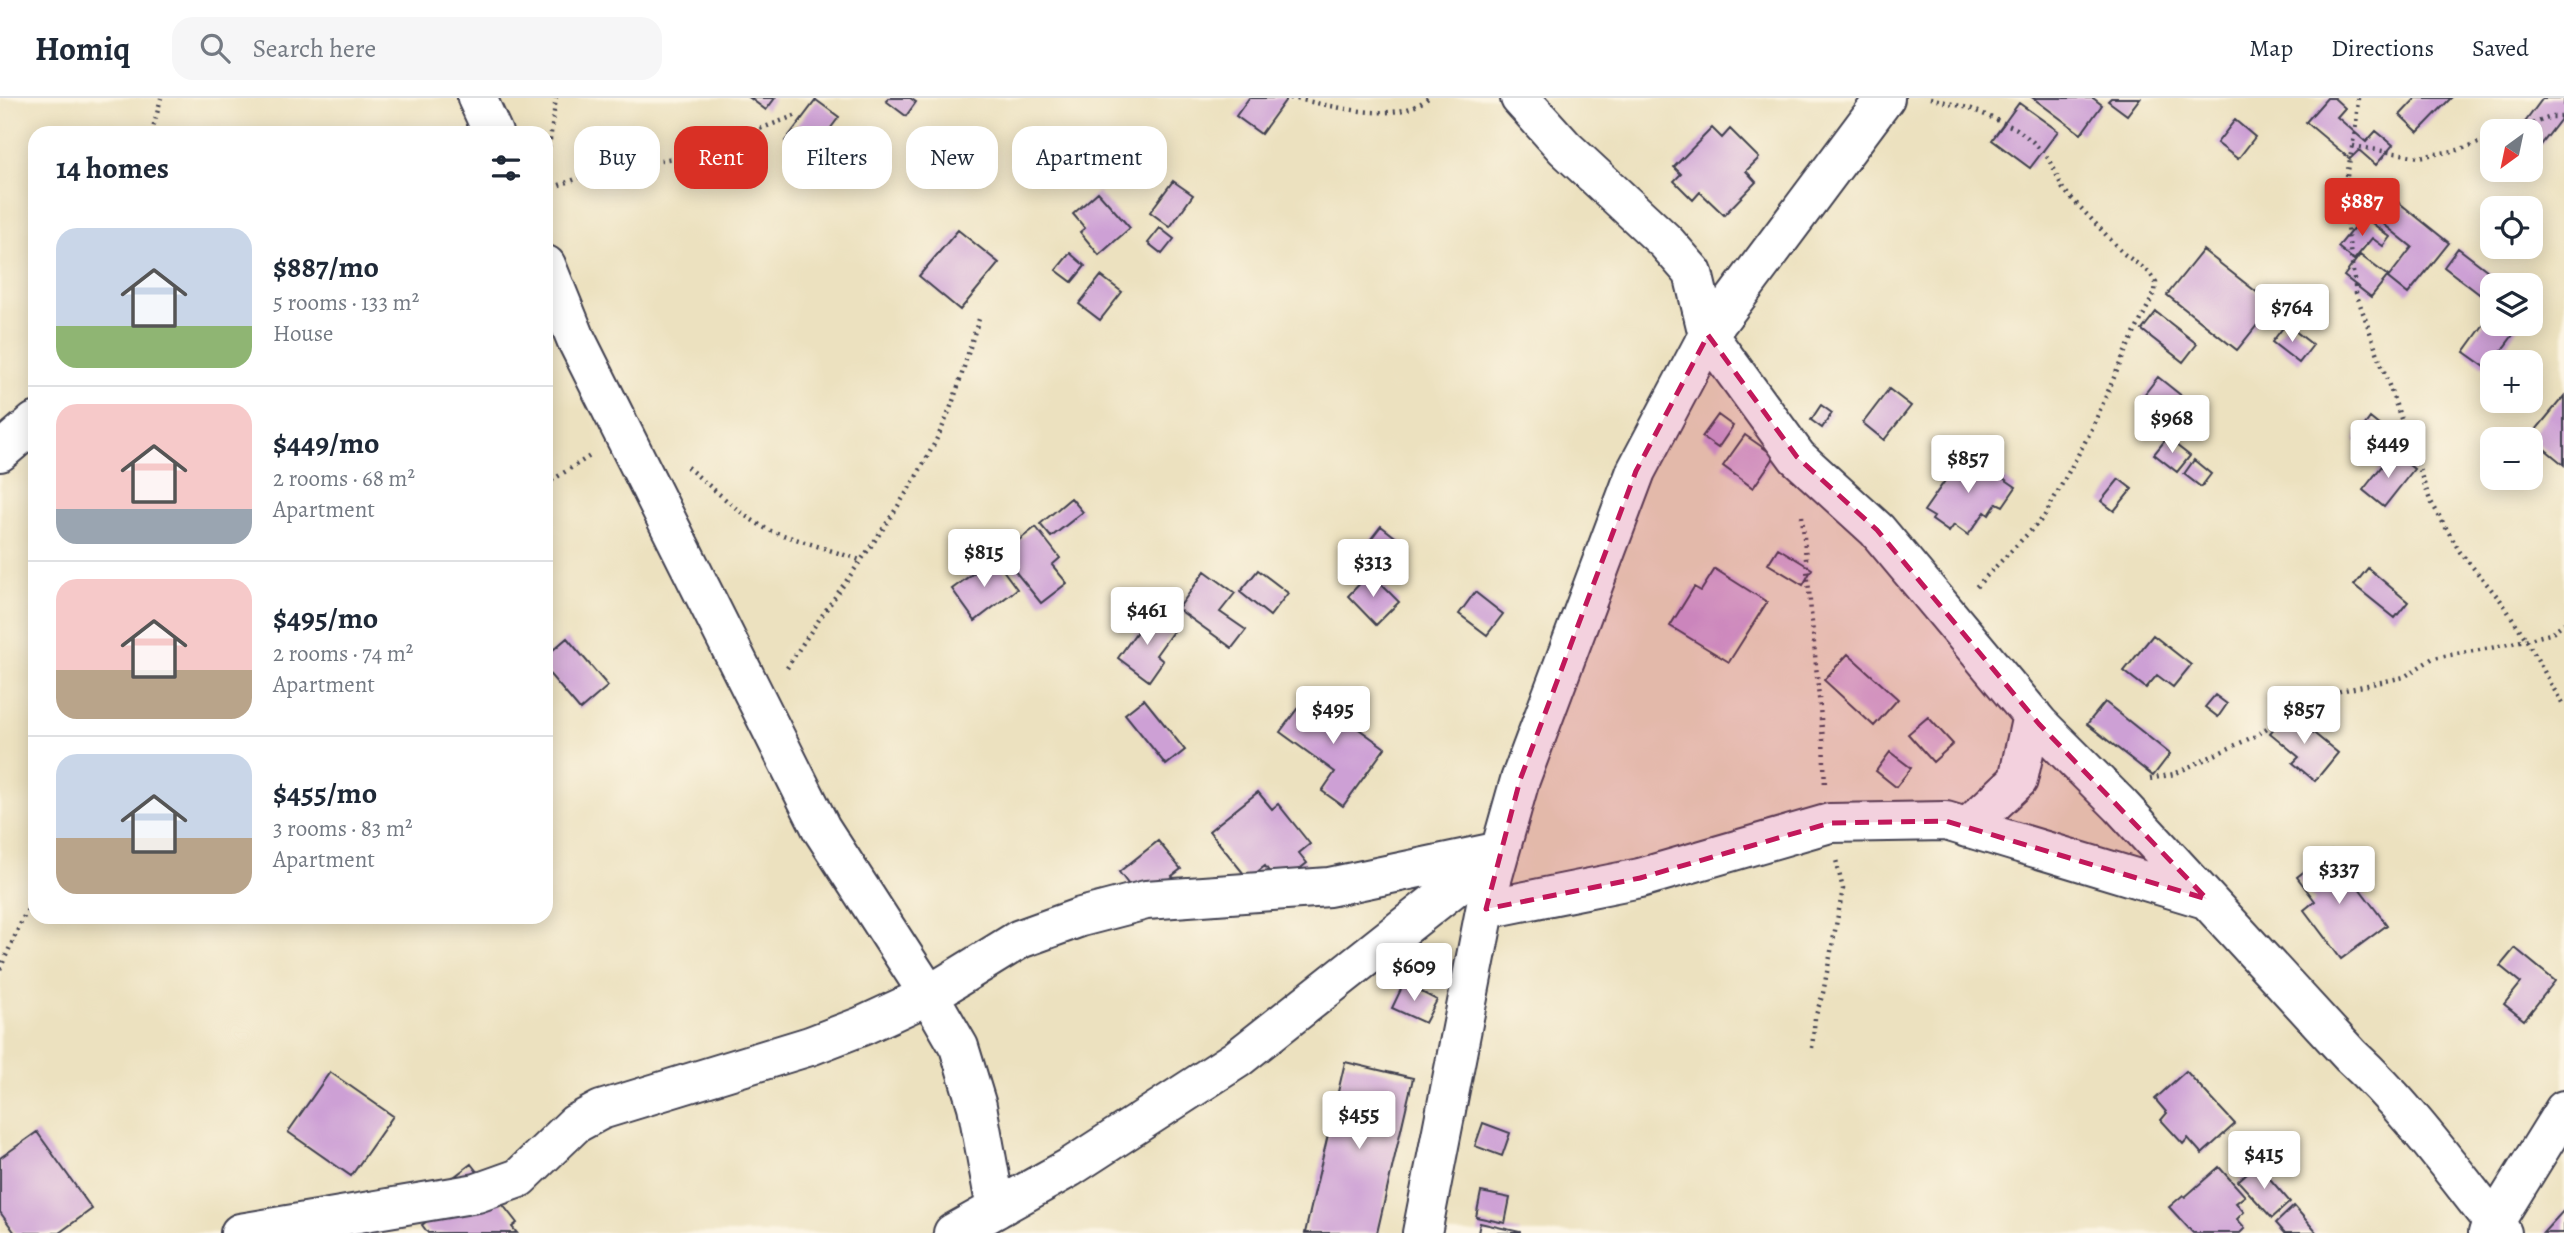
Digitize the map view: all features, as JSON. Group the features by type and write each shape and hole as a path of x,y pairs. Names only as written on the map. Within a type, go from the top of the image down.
{"street":[{"path":"477,98 490,126"},
{"path":"1520,98 1565,148 1666,242 1693,273 1708,335 1797,457 1877,530 2032,715 2351,1056 2384,1086 2425,1132 2495,1230 2564,1110"},
{"path":"1422,1233 1500,850 1520,780 1636,471 1708,335 1885,98"},
{"path":"553,282 576,339 618,425 821,828 929,995 959,1047 977,1106 996,1209"},
{"path":"0,452 28,428"},
{"path":"1967,828 2018,780 2032,715"},
{"path":"1486,909 1640,878 1830,823 1946,821 2207,899"},
{"path":"240,1233 300,1228 477,1194 519,1178 575,1124 601,1110 810,1046 929,995 1020,939 1081,917 1146,900 1329,887 1500,850"},
{"path":"953,1233 1069,1168 1237,1059 1500,850"}],"path":[{"path":"154,126 161,98"},
{"path":"552,126 556,98"},
{"path":"1290,98 1386,114 1418,107 1428,98"},
{"path":"1930,98 1972,109 2017,129 2033,142 2050,160 2063,189 2124,254 2149,272 2156,283 2155,292 2125,352 2091,431 2044,517 1948,617"},
{"path":"2358,98 2353,146 2343,199 2356,293 2430,500 2460,552 2501,601 2526,639 2564,707"},
{"path":"553,187 603,169 687,156 797,116"},
{"path":"2543,120 2564,117"},
{"path":"2353,146 2419,157 2458,150 2480,142"},
{"path":"762,709 808,634 901,501 942,429 979,319"},
{"path":"553,480 590,456 618,425"},
{"path":"1797,457 1823,740 1825,794 1843,889 1823,993 1815,1018 1812,1048"},
{"path":"681,463 744,515 768,530 860,560"},
{"path":"2105,790 2174,774 2257,734 2298,706 2336,692 2404,677 2433,658 2550,634 2564,623"},
{"path":"0,969 28,910"}],"highlighted area":[{"path":"1708,335 1797,457 1877,530 2039,724 2207,899 1946,821 1830,823 1640,878 1486,909 1520,780 1636,471"}],"building":[{"path":"750,98 775,98 766,110"},
{"path":"889,98 910,98 916,102 906,116 886,101"},
{"path":"1249,98 1287,98 1261,134 1236,116"},
{"path":"2033,98 2093,98 2102,105 2081,134"},
{"path":"2111,98 2140,98 2127,115 2108,101"},
{"path":"2327,98 2334,98 2345,108 2337,117 2366,142 2376,131 2393,145 2376,165 2359,150 2350,159 2306,122"},
{"path":"2416,98 2451,98 2418,132 2400,115"},
{"path":"2543,98 2564,98 2564,115 2543,142 2543,119 2527,119"},
{"path":"816,100 839,117 832,126 796,126"},
{"path":"2019,103 2058,131 2030,168 1992,140"},
{"path":"2235,120 2255,137 2238,159 2217,143"},
{"path":"1712,128 1722,138 1730,129 1759,158 1746,171 1756,182 1724,215 1700,192 1693,200 1674,181 1681,174 1674,167"},
{"path":"1173,181 1193,195 1170,227 1150,212"},
{"path":"1098,192 1130,228 1099,255 1080,232 1085,228 1073,214"},
{"path":"2387,193 2449,243 2408,294 2388,278 2412,247 2371,214"},
{"path":"2363,216 2390,237 2383,246 2372,238 2354,260 2338,247"},
{"path":"1160,228 1174,239 1162,254 1148,243"},
{"path":"958,230 999,263 960,310 919,276"},
{"path":"2458,248 2491,273 2480,273 2480,295 2444,267"},
{"path":"2203,250 2273,305 2237,350 2167,295"},
{"path":"1070,253 1085,266 1072,282 1056,270"},
{"path":"2360,255 2388,276 2371,297 2344,276"},
{"path":"1101,276 1122,292 1100,320 1079,304"},
{"path":"2156,312 2197,344 2183,362 2142,330"},
{"path":"2286,324 2313,345 2299,363 2272,342"},
{"path":"2480,330 2480,336 2512,336 2502,350 2480,350 2480,363 2464,352"},
{"path":"2158,377 2188,401 2170,424 2140,400"},
{"path":"1889,389 1911,406 1884,440 1863,423"},
{"path":"2564,396 2564,465 2543,448 2543,427 2538,427"},
{"path":"1821,405 1832,413 1822,428 1811,420"},
{"path":"1718,415 1733,426 1718,448 1702,437"},
{"path":"2370,418 2386,431 2369,452 2354,440"},
{"path":"1745,435 1775,456 1753,488 1723,466"},
{"path":"2167,438 2190,456 2177,472 2154,454"},
{"path":"1965,452 2016,487 2003,506 1997,503 1989,515 1985,512 1968,535 1954,525 1949,532 1924,511"},
{"path":"2393,452 2414,469 2384,507 2363,490"},
{"path":"2194,460 2211,474 2201,487 2184,474"},
{"path":"2119,479 2132,489 2114,511 2101,501"},
{"path":"1071,498 1083,512 1051,537 1040,524"},
{"path":"1381,526 1408,547 1391,569 1364,548"},
{"path":"1036,527 1060,558 1052,565 1067,583 1041,603 1001,554"},
{"path":"1778,548 1812,569 1803,585 1768,564"},
{"path":"994,558 1017,589 975,621 952,589"},
{"path":"2368,568 2408,602 2395,618 2354,585"},
{"path":"1715,569 1767,602 1729,662 1670,626 1694,587 1701,591"},
{"path":"1258,570 1288,593 1270,616 1240,592"},
{"path":"1205,571 1235,593 1220,612 1246,630 1232,648 1178,609"},
{"path":"1370,573 1399,602 1376,625 1348,596"},
{"path":"1475,592 1503,614 1487,635 1459,614"},
{"path":"1151,612 1174,630 1156,655 1163,661 1149,681 1118,658"},
{"path":"2153,635 2191,665 2173,687 2157,675 2146,688 2124,671"},
{"path":"567,638 608,686 580,710 553,678 553,650"},
{"path":"1848,654 1898,699 1874,726 1824,680"},
{"path":"1309,693 1385,748 1343,806 1322,791 1335,772 1280,732"},
{"path":"2215,695 2227,704 2218,717 2205,707"},
{"path":"1144,699 1185,750 1166,765 1125,714"},
{"path":"2105,702 2170,754 2153,776 2087,724"},
{"path":"2288,712 2338,753 2315,781 2293,763 2299,757 2270,733"},
{"path":"1928,717 1953,744 1933,762 1908,734"},
{"path":"1890,752 1911,768 1896,787 1876,771"},
{"path":"1258,792 1272,809 1278,804 1310,844 1299,853 1307,863 1279,885 1265,866 1248,879 1209,831"},
{"path":"1158,841 1181,869 1172,876 1188,894 1155,919 1119,872"},
{"path":"2331,851 2387,925 2341,959 2304,910 2315,901 2297,877"},
{"path":"2515,948 2555,981 2524,1020 2504,1004 2521,983 2500,966"},
{"path":"1404,983 1437,1000 1425,1023 1392,1008"},
{"path":"1345,1062 1413,1078 1377,1233 1305,1233"},
{"path":"2186,1071 2235,1124 2202,1154 2188,1138 2183,1144 2161,1120 2167,1113 2155,1099"},
{"path":"330,1072 393,1116 351,1176 288,1132"},
{"path":"1483,1123 1510,1133 1502,1156 1475,1146"},
{"path":"37,1132 92,1209 59,1233 15,1233 0,1212 0,1158"},
{"path":"471,1164 517,1223 512,1227 517,1233 428,1233 422,1225 450,1204 438,1189"},
{"path":"2257,1164 2290,1202 2272,1218 2238,1181"},
{"path":"2219,1167 2245,1196 2236,1203 2244,1212 2237,1219 2245,1228 2240,1233 2193,1233 2169,1207 2183,1195 2185,1197"},
{"path":"1481,1192 1510,1198 1505,1223 1476,1217"},
{"path":"2294,1206 2317,1233 2285,1233 2276,1223"},
{"path":"2564,1210 2564,1233 2543,1233"},
{"path":"1480,1223 1520,1232 1520,1233 1478,1233"}]}
